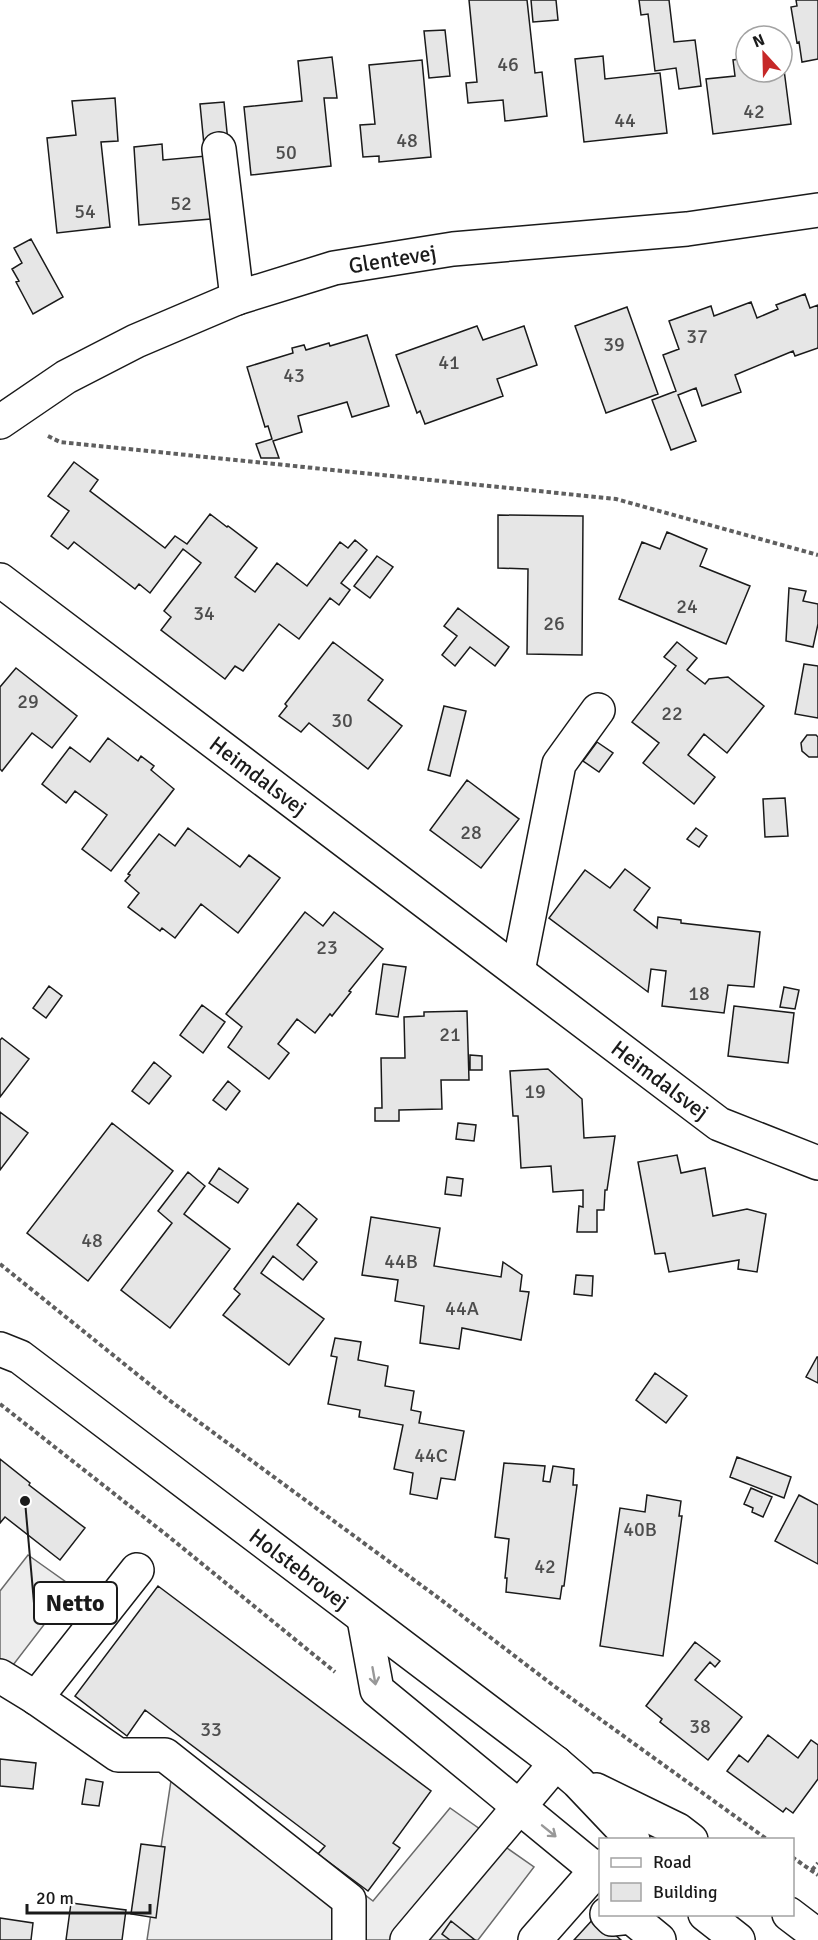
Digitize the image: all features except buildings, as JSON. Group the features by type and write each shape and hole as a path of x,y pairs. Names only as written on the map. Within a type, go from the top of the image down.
{"street":[{"path":"219,149 237,298"},
{"name":"Glentevej","path":"3,419 66,377 136,340 237,298 334,268 453,249 687,229 818,210"},
{"name":"Heimdalsvej","path":"0,580 719,1124 818,1162"},
{"path":"518,971 559,764 598,710"},
{"name":"Holstebrovej","path":"0,1330 10,1353 567,1772 630,1838"},
{"path":"36,1698 137,1570"},
{"path":"364,1618 377,1690 519,1807 592,1883 535,1940"},
{"path":"0,1676 118,1755 165,1755 349,1900 349,1940"},
{"path":"406,1940 519,1807 567,1772"},
{"name":"Holstebrovej","path":"567,1772 690,1838"},
{"path":"609,1916 612,1919 631,1917 659,1940"},
{"path":"708,1916 738,1940"},
{"path":"792,1916 818,1936"}],"path":[{"path":"3,419 60,442 616,500 818,555"},
{"path":"0,1264 170,1400 554,1686 767,1838"},
{"path":"0,1404 344,1679"},
{"path":"794,1858 818,1875"},
{"path":"812,1870 818,1863"}],"shaded area":[{"path":"28,1555 73,1587 0,1682 0,1591"},
{"path":"185,1758 373,1901 450,1808 534,1867 478,1940 147,1940 172,1774"}],"place":[{"name":"Netto","path":"25,1501"}]}
